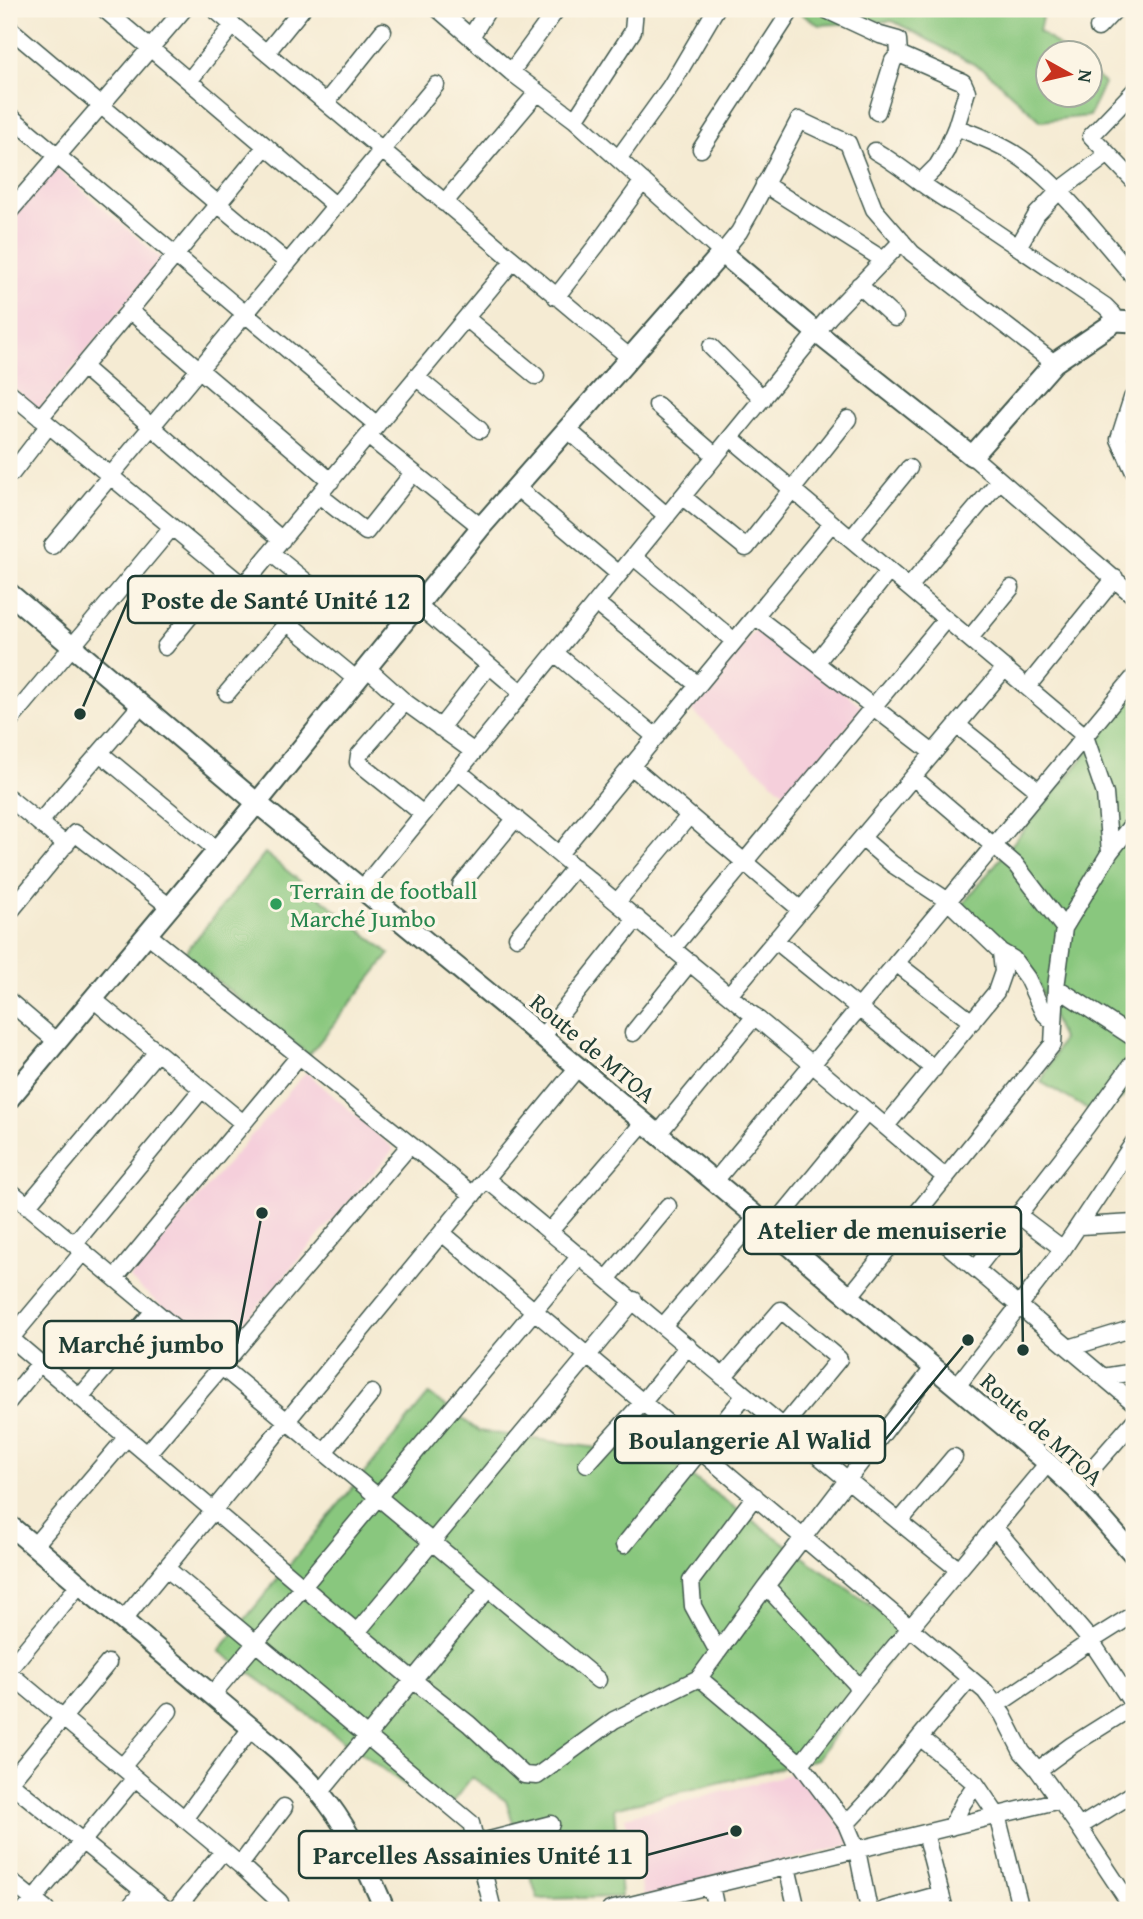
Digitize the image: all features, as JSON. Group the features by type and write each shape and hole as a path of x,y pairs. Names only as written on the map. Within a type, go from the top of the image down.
{"street":[{"path":"104,9 336,205"},
{"path":"9,211 184,9"},
{"path":"214,9 629,357"},
{"path":"267,52 302,9"},
{"path":"438,9 511,72 575,120 722,253 817,333 972,456 1134,596"},
{"path":"471,37 488,9"},
{"path":"511,72 557,9"},
{"path":"575,120 633,31 635,9"},
{"path":"618,159 670,87 716,9"},
{"path":"701,149 792,9"},
{"path":"824,9 880,35 898,40 899,54 893,61 877,112"},
{"path":"1098,28 1116,9"},
{"path":"189,81 233,25"},
{"path":"9,28 288,263"},
{"path":"326,102 383,32"},
{"path":"899,54 963,82 967,91 956,127 942,158 920,183"},
{"path":"52,546 436,85"},
{"path":"1134,92 1091,136 1134,181"},
{"path":"444,203 537,93"},
{"path":"9,115 245,314 413,472 481,527"},
{"path":"9,1099 257,803 481,527 739,232 799,120 848,143 874,209 920,259 1054,363"},
{"path":"956,127 1013,152 1025,161 1059,191 1134,277"},
{"path":"12,473 83,367 265,146"},
{"path":"875,151 1125,321 1054,363 972,456"},
{"path":"1018,247 1037,215 1059,191 1107,155"},
{"path":"556,297 643,181"},
{"path":"764,184 882,259"},
{"path":"362,889 832,313 902,240"},
{"path":"243,586 513,261"},
{"path":"859,285 895,318"},
{"path":"129,310 331,481"},
{"path":"466,318 536,376"},
{"path":"711,347 763,399"},
{"path":"83,367 282,540"},
{"path":"416,377 480,430"},
{"path":"9,392 287,623 474,752"},
{"path":"1133,467 1119,439 1134,396"},
{"path":"657,405 716,456"},
{"path":"683,497 746,548 848,419"},
{"path":"567,429 667,516"},
{"path":"731,438 1085,736 1105,794 1110,852"},
{"path":"851,539 909,468"},
{"path":"319,495 366,532 413,472"},
{"path":"909,587 1000,480"},
{"path":"516,487 619,574"},
{"path":"559,854 832,523"},
{"path":"9,722 172,527"},
{"path":"271,553 337,607"},
{"path":"634,556 734,641"},
{"path":"816,663 889,571"},
{"path":"165,647 226,572"},
{"path":"1027,687 1115,578"},
{"path":"970,638 1011,588"},
{"name":"Route de MTOA","path":"9,593 257,803 715,1181 1048,1463 1133,1550"},
{"path":"596,603 698,685"},
{"path":"418,605 523,692"},
{"path":"755,616 933,753"},
{"path":"673,948 946,619"},
{"path":"227,693 287,623"},
{"path":"555,653 656,737"},
{"path":"440,728 489,665"},
{"path":"729,995 1005,668"},
{"path":"715,1181 1134,677"},
{"path":"405,702 359,755 358,762 423,814"},
{"path":"39,823 141,705"},
{"path":"957,725 1039,791"},
{"path":"100,753 217,850"},
{"path":"631,766 801,910"},
{"path":"458,771 813,1064 946,1178"},
{"path":"913,777 1016,865 1064,928"},
{"path":"9,798 66,845"},
{"path":"617,902 689,816"},
{"path":"461,885 516,818"},
{"path":"850,1296 1053,1044 1056,987 1064,928 1110,852 1134,822"},
{"path":"9,913 75,833 170,907"},
{"path":"862,838 892,864 948,901 1001,952 1013,959 1043,1012 1054,1023"},
{"path":"517,937 575,867"},
{"path":"542,1037 637,918"},
{"path":"147,934 473,1195"},
{"path":"775,940 934,1069"},
{"path":"886,1126 996,992 1001,982 1001,952"},
{"path":"634,1033 690,962"},
{"path":"896,963 972,1021"},
{"path":"1056,987 1134,1038"},
{"path":"93,999 243,1123"},
{"path":"9,1001 57,1042"},
{"path":"550,1231 755,1016"},
{"path":"27,1206 157,1052"},
{"path":"115,1278 299,1056"},
{"path":"976,1269 1134,1061"},
{"path":"123,1620 578,1067"},
{"path":"202,1089 10,1338 413,1680 469,1724 524,1775 537,1776 614,1720 699,1678 934,1367"},
{"path":"664,1325 868,1111"},
{"path":"957,1386 1080,1226 1134,1142"},
{"path":"147,1454 410,1145"},
{"path":"486,1179 664,1325 847,1481 958,1570"},
{"path":"9,1190 598,1680"},
{"path":"608,1279 668,1206"},
{"path":"1018,1215 1063,1249"},
{"path":"914,1217 1134,1403"},
{"path":"1080,1226 1134,1223"},
{"path":"442,1233 970,1678 997,1705 1022,1752 1080,1828 1134,1910"},
{"path":"212,1695 580,1256"},
{"path":"357,1632 634,1300"},
{"path":"723,1377 781,1310 839,1359 783,1427"},
{"path":"80,1397 154,1311"},
{"path":"1069,1348 1134,1328"},
{"path":"587,1464 643,1402 688,1346"},
{"path":"9,1401 40,1363"},
{"path":"1103,1377 1134,1371"},
{"path":"324,1452 372,1393"},
{"path":"624,1545 745,1395"},
{"path":"1074,1488 1134,1421"},
{"path":"34,1546 127,1437"},
{"path":"899,1522 954,1458"},
{"path":"801,1764 860,1688 1048,1463"},
{"path":"718,1652 693,1606 691,1581 755,1496"},
{"path":"9,1525 279,1751 320,1793 342,1823 369,1871 385,1910"},
{"path":"994,1527 1091,1641 1134,1706 1038,1770"},
{"path":"166,1568 471,1823 493,1910"},
{"path":"80,1584 9,1671 240,1865 280,1902 273,1910"},
{"path":"766,1586 860,1688"},
{"path":"320,1793 488,1589"},
{"path":"997,1705 1134,1614"},
{"path":"108,1663 9,1782 143,1891 175,1910 223,1851"},
{"path":"699,1678 801,1764 846,1824 857,1850 869,1910"},
{"path":"846,1824 970,1678"},
{"path":"9,1880 35,1907 169,1711"},
{"path":"184,1819 251,1728"},
{"path":"920,1737 976,1784 997,1815 1021,1910"},
{"path":"951,1827 976,1784"},
{"path":"1080,1828 1134,1793"},
{"path":"610,1910 640,1907 710,1886 1060,1800"},
{"path":"240,1865 284,1807"},
{"path":"369,1871 551,1824"},
{"path":"884,1910 943,1902 925,1833"},
{"path":"787,1867 797,1910"},
{"path":"1119,1888 1134,1879"},
{"path":"710,1886 716,1910"},
{"path":"127,1910 143,1891"}],"shaded area":[{"path":"55,167 162,259 39,409 9,384 9,223"},
{"path":"759,625 863,707 789,797 690,709"},
{"path":"306,1072 394,1149 217,1354 129,1278"},
{"path":"802,1771 853,1844 644,1897 625,1817"}],"green space":[{"path":"793,9 1044,9 1039,31 1048,38 1034,38 1034,108 1093,108 1089,116 1041,121 985,70 893,21 819,25"},
{"path":"1134,696 1134,1087 1101,1117 1041,1082 1062,1039 1028,960 957,911"},
{"name":"Terrain de football Marché Jumbo","path":"265,853 390,954 309,1055 184,954"},
{"path":"429,1394 479,1431 666,1458 909,1633 817,1759 614,1808 621,1897 538,1899 506,1801 472,1777 444,1813 219,1651"}],"place":[{"name":"Poste de Santé Unité 12","path":"80,714"},
{"name":"Terrain de football Marché Jumbo","path":"276,904"},
{"name":"Marché jumbo","path":"262,1213"},
{"name":"Boulangerie Al Walid","path":"968,1340"},
{"name":"Atelier de menuiserie","path":"1023,1350"},
{"name":"Parcelles Assainies Unité 11","path":"736,1831"}]}
